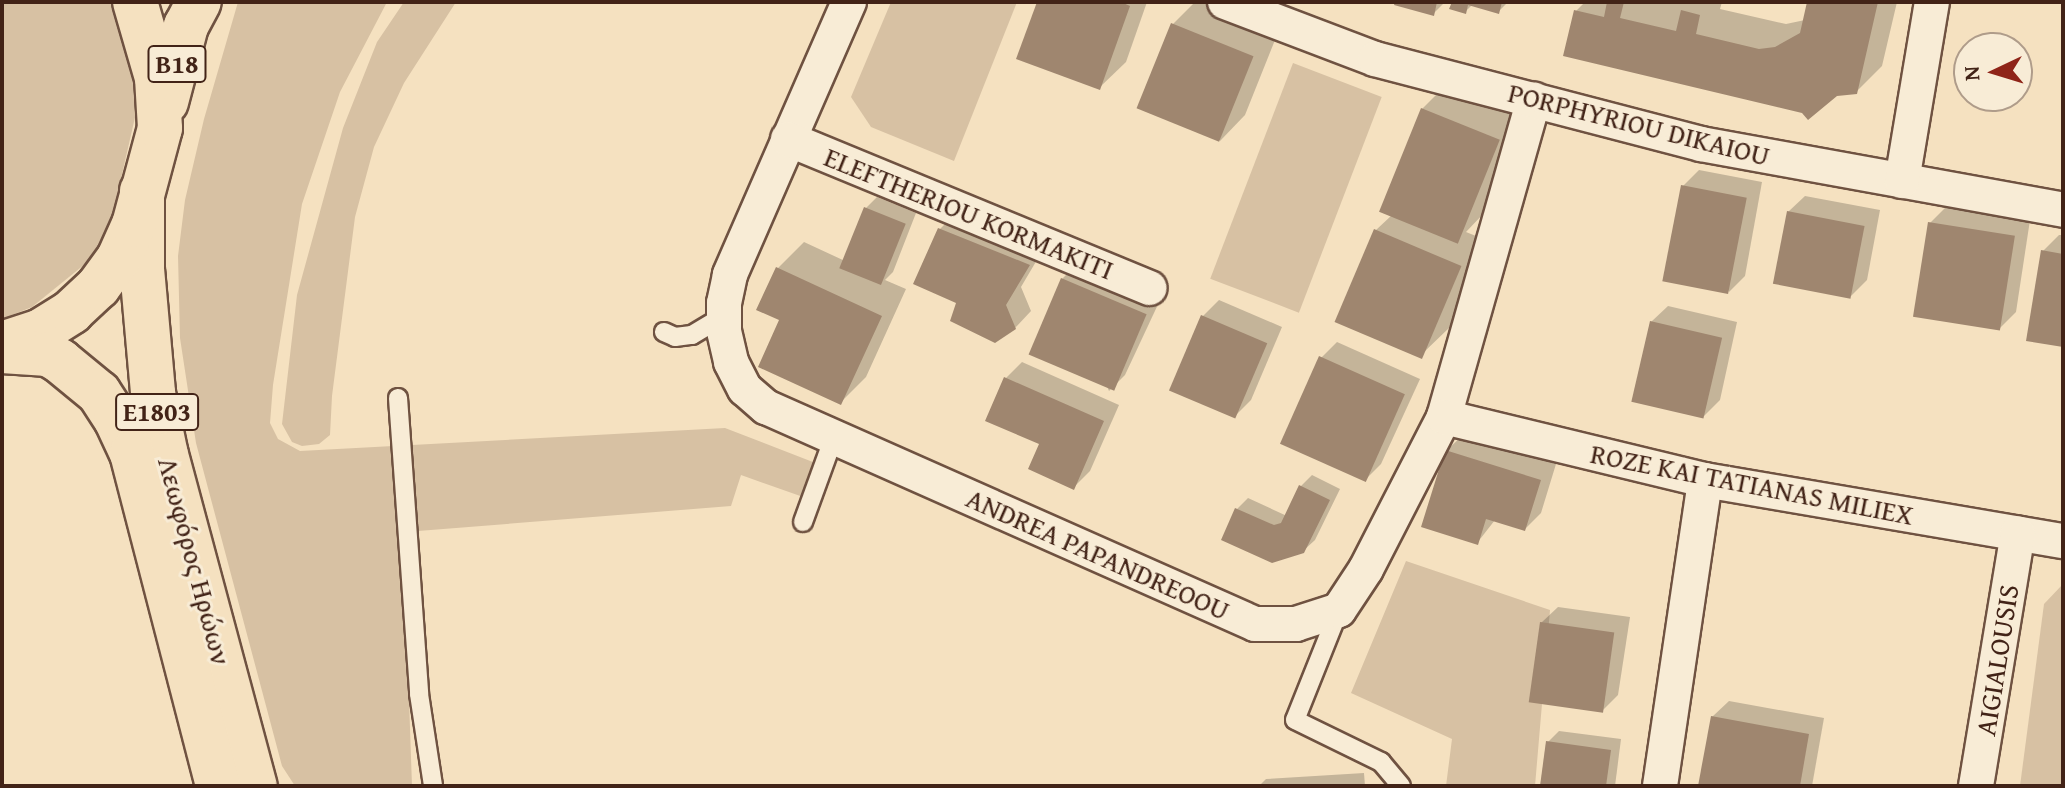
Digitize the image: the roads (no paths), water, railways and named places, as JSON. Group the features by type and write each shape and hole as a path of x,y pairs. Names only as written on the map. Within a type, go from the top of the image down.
{"main road":[{"path":"2,344 41,331 71,312 98,287 119,258 134,225 160,128 157,78 135,2"},
{"name":"B18","path":"160,128 186,26 199,2"},
{"name":"Λεωφόρος Ηρώων","path":"142,191 142,269 153,393 254,774"},
{"name":"Λεωφόρος Ηρώων","path":"2,351 48,354 60,361 99,393 116,419 132,453 198,698 218,786"}],"street":[{"name":"ANDREA PAPANDREOOU","path":"849,2 730,275 724,316 731,362 745,389 766,407 1255,624 1296,624 1339,610"},
{"name":"PORPHYRIOU DIKAIOU","path":"1225,2 1375,59 1701,144 2063,210"},
{"path":"1902,181 1932,2"},
{"path":"1339,610 1359,582 1444,417 1534,100"},
{"name":"ELEFTHERIOU KORMAKITI","path":"788,139 1150,288"},
{"name":"ROZE KAI TATIANAS MILIEX","path":"1444,417 1705,480 2063,541"},
{"path":"1660,786 1705,480"},
{"name":"AIGIALOUSIS","path":"1976,786 2018,533"}],"lane":[{"path":"664,332 675,337 692,335 724,316"},
{"path":"398,398 419,694 433,786"},
{"path":"803,522 834,437"},
{"path":"1339,610 1295,720 1381,762 1401,786"}]}
